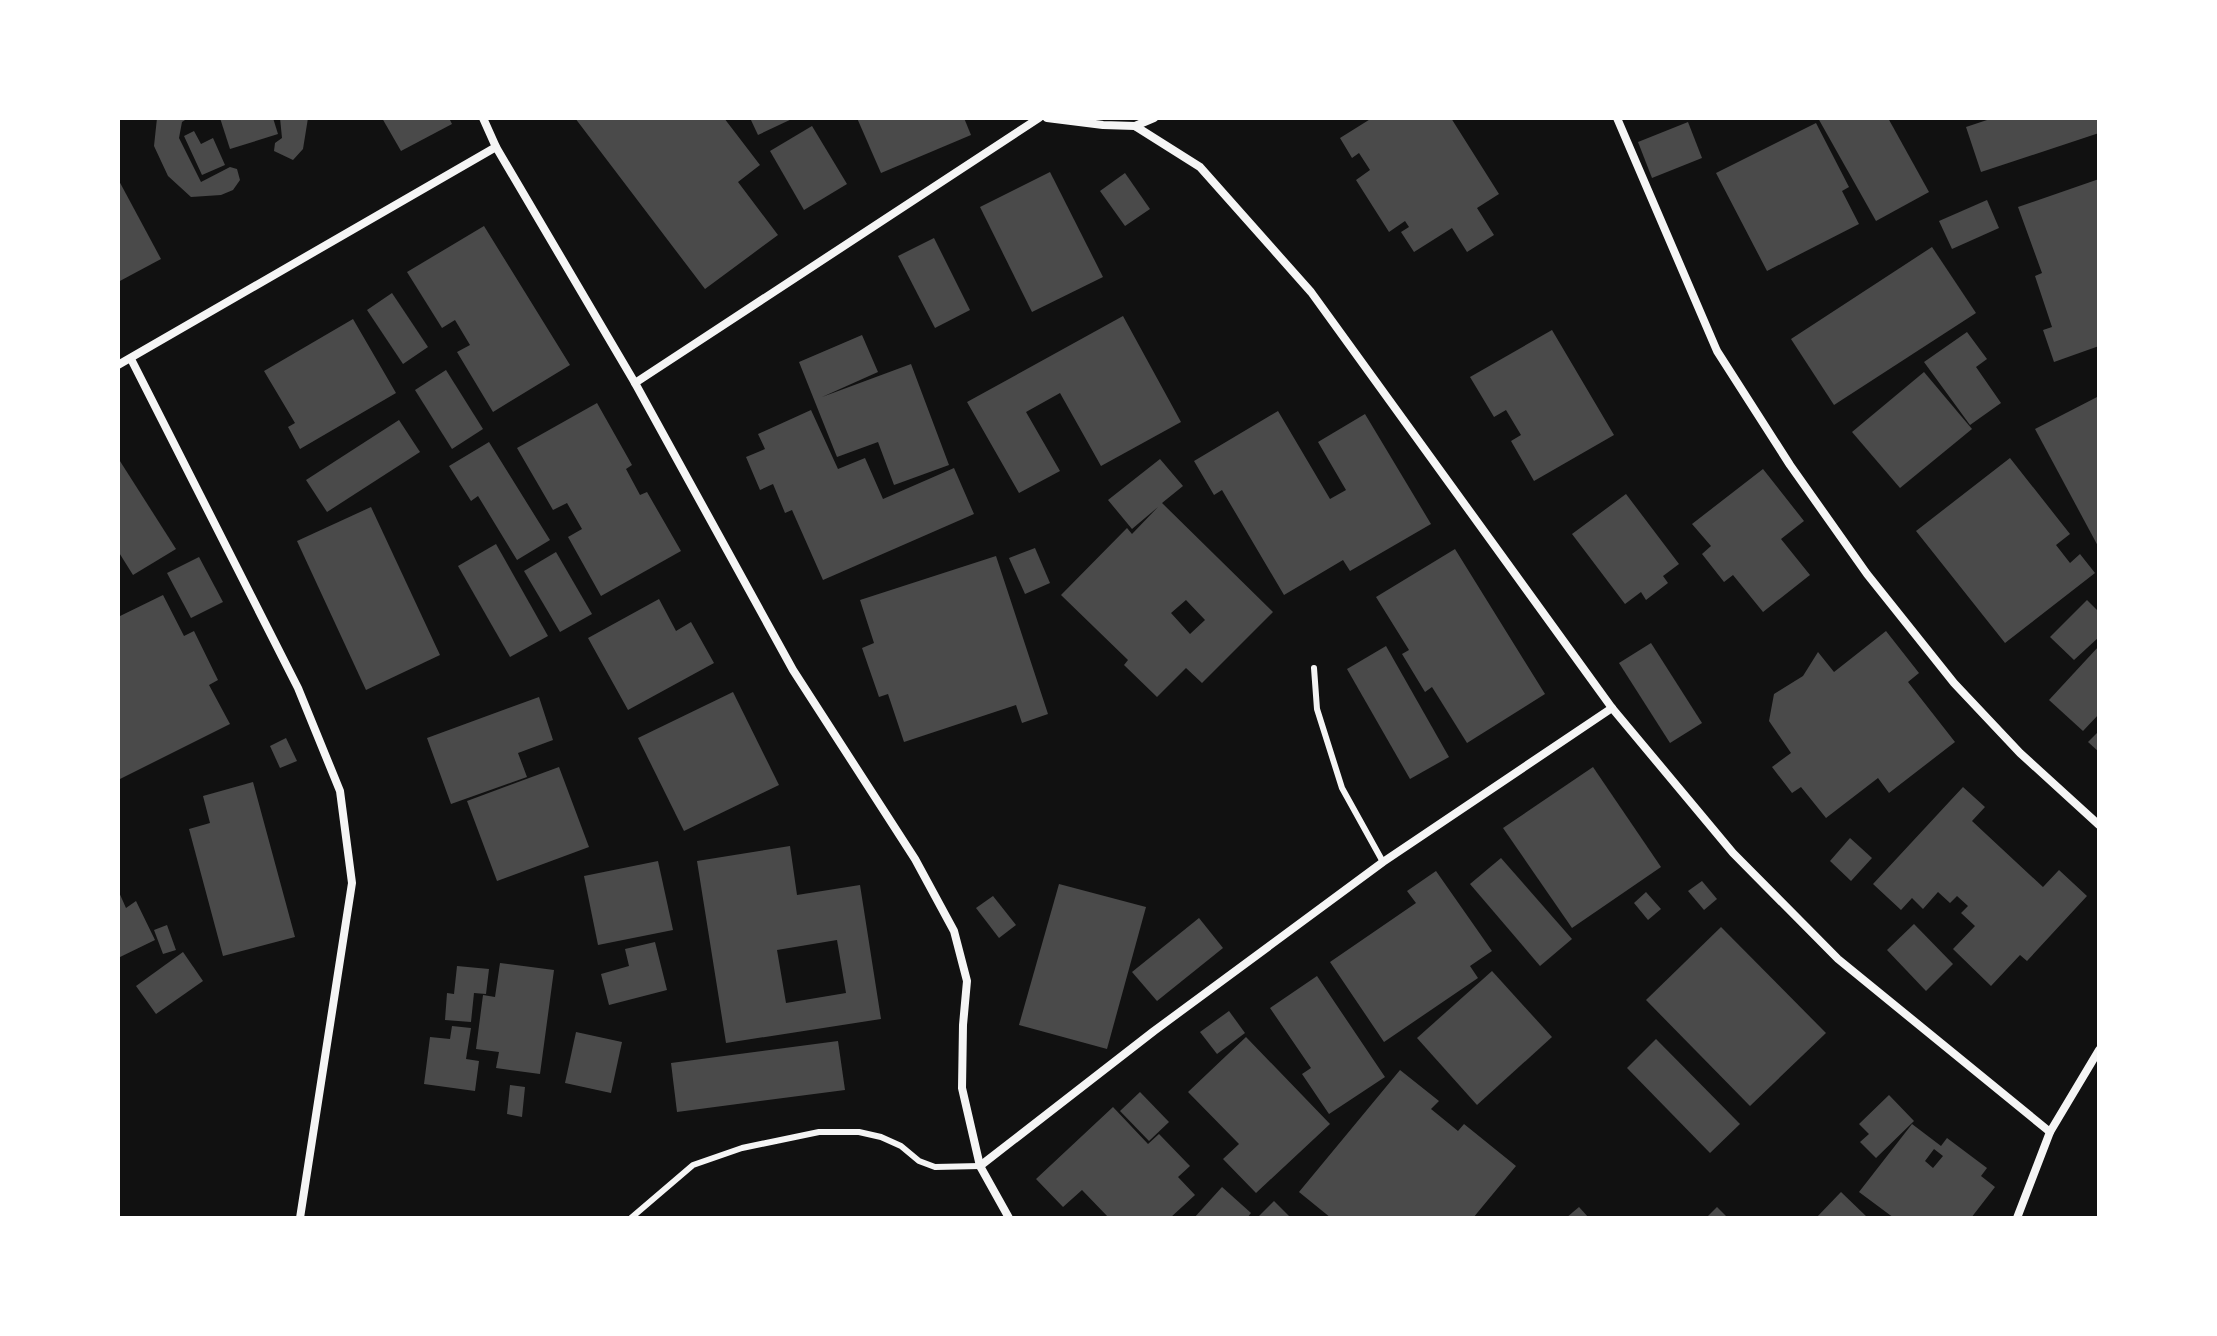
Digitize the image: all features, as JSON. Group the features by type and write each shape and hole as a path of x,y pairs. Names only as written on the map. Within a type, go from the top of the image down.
{"street":[{"path":"483,118 496,147 635,383 793,670 915,859 954,931 967,981 962,1088 980,1166 1009,1218"},
{"path":"635,383 1039,118"},
{"path":"1047,118 1135,126 1200,167 1311,292 1612,708 1733,853 1838,959 2050,1132"},
{"path":"1135,126 1154,118"},
{"path":"1617,118 1717,351 1790,465 1867,574 1954,683 2020,753 2099,825"},
{"path":"118,365 496,147"},
{"path":"131,359 298,688 340,791 352,883 300,1218"},
{"path":"980,1166 1154,1031 1383,862 1612,708"},
{"path":"2017,1218 2050,1132 2099,1050"}],"lane":[{"path":"1314,668 1317,709 1342,788 1383,862"},
{"path":"631,1218 693,1165 742,1148 819,1132 859,1132 881,1137 901,1146 919,1161 935,1167 980,1166"}],"building":[{"path":"157,118 188,118 182,122 179,138 201,182 230,167 237,169 240,180 233,190 221,195 191,197 168,176 154,146"},
{"path":"220,118 273,118 278,134 230,149"},
{"path":"280,118 308,118 303,149 293,160 274,151 275,143 282,138"},
{"path":"382,118 449,118 452,124 401,151"},
{"path":"575,118 724,118 760,165 738,182 778,235 705,289"},
{"path":"750,118 794,118 758,135"},
{"path":"857,118 964,118 971,135 881,173"},
{"path":"1372,118 1451,118 1499,194 1477,208 1494,235 1467,252 1452,228 1414,252 1401,232 1409,227 1405,221 1389,232 1356,180 1370,170 1359,153 1352,158 1340,138"},
{"path":"1818,118 1888,118 1929,192 1876,221"},
{"path":"1993,118 2099,118 2099,133 1981,172 1966,127"},
{"path":"1688,122 1702,158 1652,178 1638,142"},
{"path":"1816,123 1849,187 1842,191 1859,224 1767,271 1716,173"},
{"path":"812,126 847,184 804,210 770,151"},
{"path":"194,131 201,144 213,138 225,165 202,175 184,136"},
{"path":"1050,172 1103,277 1032,312 980,207"},
{"path":"1125,173 1150,209 1125,226 1100,191"},
{"path":"118,179 161,259 118,282"},
{"path":"2099,179 2099,346 2054,362 2043,330 2052,327 2035,276 2042,273 2018,207"},
{"path":"1987,200 1999,228 1952,249 1939,221"},
{"path":"484,226 570,365 493,412 457,352 470,345 455,320 442,328 407,272"},
{"path":"934,238 970,310 935,328 898,256"},
{"path":"1932,247 1976,313 1834,405 1791,339"},
{"path":"392,293 428,347 403,364 367,310"},
{"path":"1123,316 1181,422 1101,466 1060,393 1026,412 1060,471 1019,493 967,402"},
{"path":"353,319 396,393 300,449 288,427 295,423 264,371"},
{"path":"1552,330 1614,435 1534,481 1511,441 1521,435 1506,410 1494,417 1470,377"},
{"path":"1967,332 1987,359 1976,367 2001,403 1970,425 1924,362"},
{"path":"862,335 878,372 822,397 911,364 949,465 894,485 878,442 837,457 799,362"},
{"path":"446,370 483,429 452,449 415,390"},
{"path":"1924,372 1972,429 1900,488 1852,432"},
{"path":"2099,396 2099,548 2035,429"},
{"path":"597,403 632,465 626,469 640,495 647,492 681,551 601,596 568,537 582,529 567,503 553,510 517,448"},
{"path":"811,410 838,469 865,458 883,499 954,468 974,514 823,580 792,510 785,513 773,484 760,490 746,457 765,449 758,434"},
{"path":"1278,411 1330,499 1346,490 1318,442 1365,414 1431,524 1350,571 1343,560 1284,595 1222,490 1214,495 1194,461"},
{"path":"399,420 420,452 327,512 306,480"},
{"path":"489,442 550,540 517,560 478,496 471,501 449,466"},
{"path":"118,458 176,549 133,575 118,551"},
{"path":"2010,458 2070,534 2056,545 2070,563 2080,554 2095,573 2005,643 1916,531"},
{"path":"1160,459 1183,486 1162,503 1273,612 1202,683 1186,668 1157,697 1124,665 1128,660 1061,595 1127,528 1132,534 1158,507 1132,529 1108,500","holes":["1186,600 1205,620 1190,634 1171,613"]},
{"path":"1763,469 1804,521 1781,539 1810,575 1763,612 1733,575 1724,582 1702,554 1711,546 1692,524"},
{"path":"1626,494 1679,564 1663,576 1668,583 1646,600 1641,592 1625,604 1572,534"},
{"path":"371,507 440,655 366,690 297,541"},
{"path":"496,544 548,636 510,657 458,566"},
{"path":"1035,548 1050,583 1025,594 1009,558"},
{"path":"1455,549 1545,694 1467,743 1432,687 1425,692 1402,654 1409,650 1376,597"},
{"path":"556,552 592,614 560,632 524,571"},
{"path":"996,556 1048,714 1022,723 1016,705 904,742 888,694 879,697 862,648 874,643 860,600"},
{"path":"199,557 223,602 191,618 167,573"},
{"path":"163,595 184,636 194,631 218,680 209,685 230,724 118,780 118,617"},
{"path":"659,599 676,631 691,622 714,663 628,710 588,638"},
{"path":"2087,600 2099,612 2099,637 2074,660 2050,637"},
{"path":"1886,631 1919,673 1908,682 1955,742 1889,793 1878,778 1826,818 1801,787 1792,793 1772,767 1791,753 1769,721 1774,694 1803,676 1818,652 1834,672"},
{"path":"1651,643 1702,723 1670,743 1619,663"},
{"path":"1386,646 1449,757 1410,779 1347,669"},
{"path":"2099,646 2099,714 2083,731 2049,700"},
{"path":"733,692 779,785 684,831 638,738"},
{"path":"539,697 553,740 518,753 527,777 451,804 427,738"},
{"path":"2099,731 2099,752 2088,742"},
{"path":"286,738 297,761 280,768 270,746"},
{"path":"559,767 589,847 497,881 467,801"},
{"path":"1593,767 1661,867 1572,928 1503,828"},
{"path":"253,782 295,937 223,956 189,829 210,823 203,796"},
{"path":"1963,787 1985,807 1972,821 2043,887 2059,870 2087,896 2027,961 2020,955 1991,986 1953,949 1975,926 1961,913 1968,906 1957,896 1950,903 1938,892 1923,909 1912,898 1901,910 1873,884"},
{"path":"1850,838 1872,858 1851,881 1830,861"},
{"path":"790,846 797,895 860,885 881,1019 726,1043 697,861","holes":["837,940 846,993 786,1003 777,950"]},
{"path":"1501,858 1572,939 1540,966 1470,884"},
{"path":"658,861 673,930 598,945 584,876"},
{"path":"1436,871 1492,951 1470,966 1478,978 1384,1042 1330,962 1416,903 1407,891"},
{"path":"1702,881 1717,899 1704,910 1688,891"},
{"path":"1059,884 1146,907 1107,1049 1019,1025"},
{"path":"118,890 126,908 136,901 155,940 118,958"},
{"path":"1646,892 1661,909 1648,920 1634,903"},
{"path":"993,896 1016,925 999,938 976,908"},
{"path":"1199,918 1223,948 1157,1001 1132,972"},
{"path":"1914,924 1953,964 1926,991 1887,950"},
{"path":"167,925 176,950 163,954 154,930"},
{"path":"1721,927 1826,1033 1750,1106 1646,1000"},
{"path":"655,942 667,990 609,1005 601,974 629,966 625,949"},
{"path":"183,952 203,981 156,1014 136,986"},
{"path":"500,963 554,970 540,1074 496,1068 499,1052 476,1049 483,995 495,997"},
{"path":"457,966 489,969 486,994 474,993 471,1022 445,1020 447,993 454,994"},
{"path":"1492,971 1552,1037 1477,1105 1417,1038"},
{"path":"1317,976 1385,1077 1329,1114 1302,1074 1311,1068 1270,1008"},
{"path":"1229,1011 1245,1033 1217,1054 1200,1032"},
{"path":"452,1026 471,1028 466,1059 479,1061 475,1091 424,1084 430,1037 450,1039"},
{"path":"576,1032 622,1042 611,1093 565,1083"},
{"path":"1246,1037 1330,1124 1256,1193 1223,1159 1239,1144 1188,1092"},
{"path":"1656,1039 1740,1124 1710,1153 1627,1068"},
{"path":"838,1041 845,1090 677,1112 671,1063"},
{"path":"1400,1070 1439,1101 1431,1109 1458,1131 1464,1124 1516,1166 1473,1218 1331,1218 1299,1192"},
{"path":"510,1085 525,1087 522,1117 507,1114"},
{"path":"1140,1092 1169,1122 1149,1141 1120,1111"},
{"path":"1889,1095 1914,1121 1876,1158 1860,1142 1869,1134 1859,1124"},
{"path":"1113,1107 1148,1144 1159,1134 1190,1166 1178,1177 1195,1195 1170,1218 1109,1218 1082,1190 1063,1207 1036,1179"},
{"path":"1912,1124 1941,1146 1947,1138 1987,1168 1981,1176 1995,1187 1971,1218 1894,1218 1859,1192","holes":["1934,1149 1943,1156 1933,1168 1925,1161"]},
{"path":"1222,1187 1251,1213 1247,1218 1194,1218"},
{"path":"1841,1192 1868,1218 1816,1218"},
{"path":"1274,1201 1291,1218 1257,1218"},
{"path":"1579,1207 1589,1218 1566,1218"},
{"path":"1717,1207 1728,1218 1706,1218"}]}
